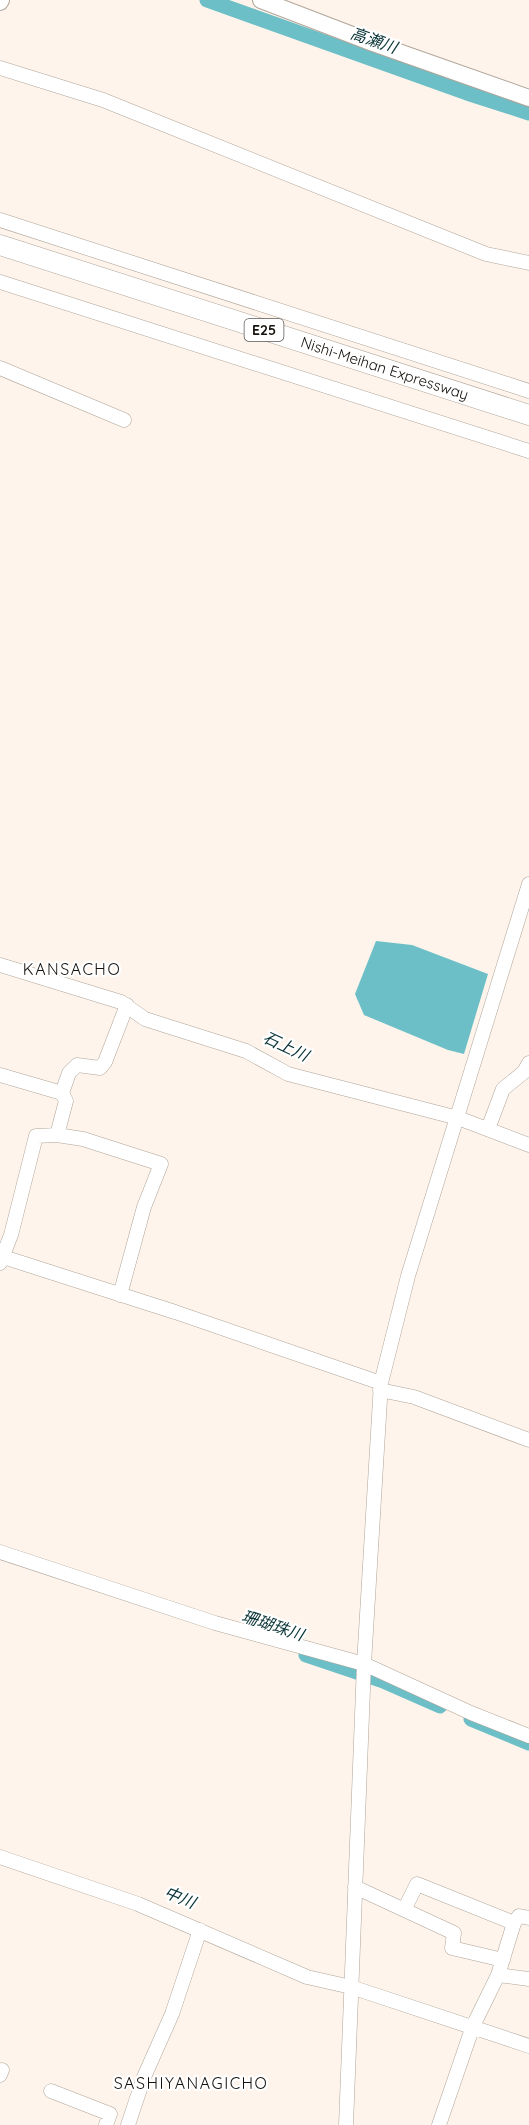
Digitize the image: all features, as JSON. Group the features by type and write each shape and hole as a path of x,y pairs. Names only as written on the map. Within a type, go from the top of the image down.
{"highway":[{"name":"Nishi-Meihan Expressway","path":"0,244 529,415"},
{"name":"Nishi-Meihan Expressway","path":"0,257 529,427"}],"main road":[{"path":"261,0 373,43 529,98"}],"street":[{"path":"0,68 103,100 486,254 529,263"},
{"path":"0,220 529,391"},
{"path":"0,282 529,451"},
{"path":"0,368 124,420"},
{"path":"346,2125 364,1664 381,1386 408,1276 529,884"},
{"path":"0,965 246,1051 288,1074 458,1118 529,1145"},
{"path":"57,1135 66,1101 62,1093 69,1073 77,1065 100,1068 131,1010"},
{"path":"488,1129 503,1089 524,1072 529,1063"},
{"path":"0,1075 62,1093"},
{"path":"120,1295 144,1207 161,1164 105,1144 57,1135 36,1136 1,1259 120,1295 414,1397 529,1440"},
{"path":"0,1552 215,1623 364,1664 471,1713 529,1736"},
{"path":"0,1857 138,1904 307,1977 351,1987 529,2046"},
{"path":"405,1908 417,1884 514,1923"},
{"path":"355,1887 405,1908 454,1933 453,1948 503,1960"},
{"path":"439,2125 473,2026 498,1975 514,1923 519,1916 529,1918"},
{"path":"128,2125 144,2077 172,2014 200,1930"},
{"path":"498,1975 529,1978"},
{"path":"51,2091 110,2114 106,2125"}],"water":[{"path":"376,941 412,945 488,974 464,1054 448,1050 364,1015 355,994"}],"waterway":[{"name":"高瀬川","path":"207,0 529,113"},
{"name":"珊瑚珠川","path":"306,1655 383,1681 440,1706"},
{"name":"珊瑚珠川","path":"471,1719 529,1743"}],"district":[{"name":"KANSACHO","path":"72,969"},
{"name":"SASHIYANAGICHO","path":"191,2083"}],"water label":[{"name":"石上川","path":"286,1046"},
{"name":"中川","path":"180,1897"}]}
